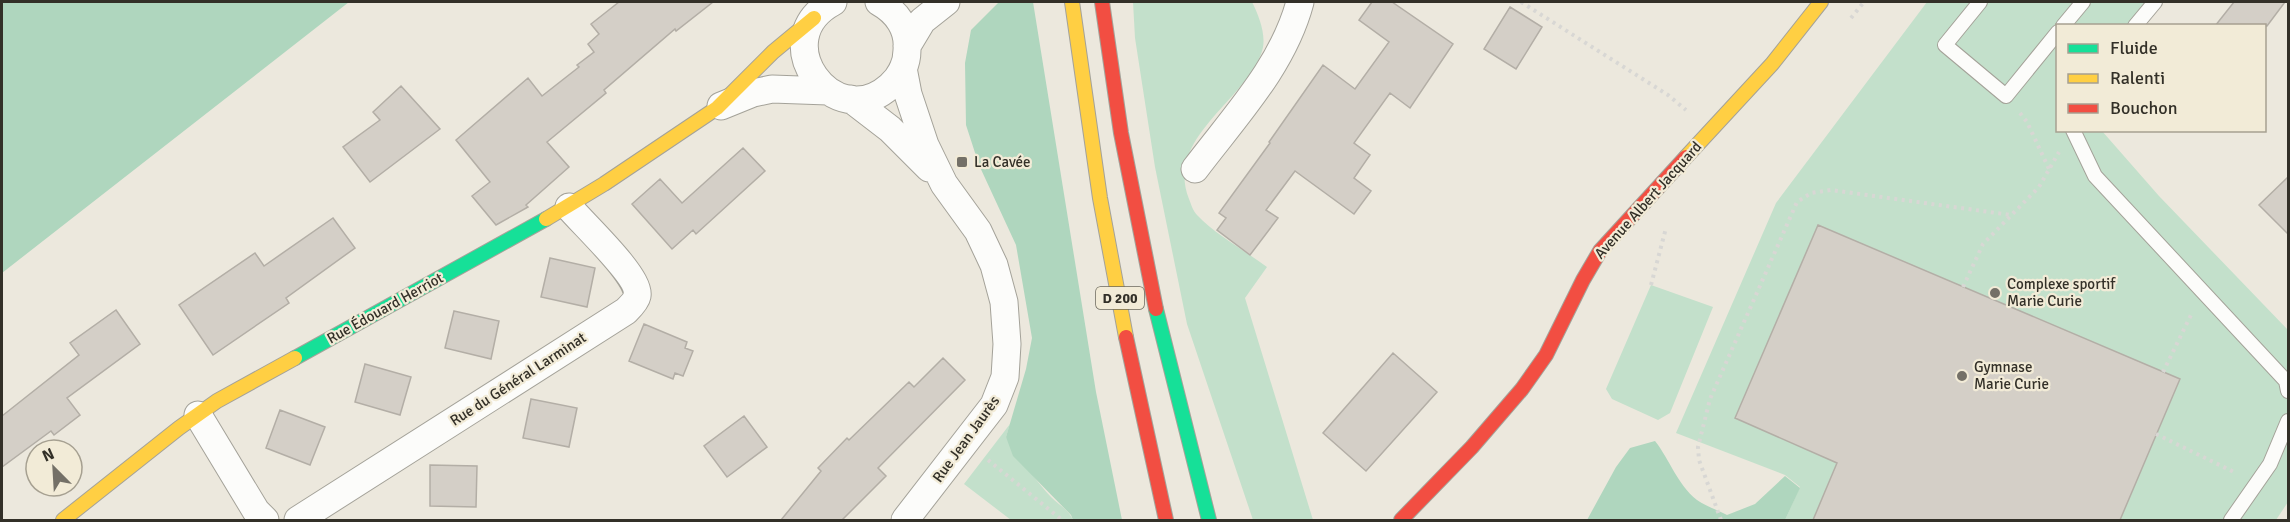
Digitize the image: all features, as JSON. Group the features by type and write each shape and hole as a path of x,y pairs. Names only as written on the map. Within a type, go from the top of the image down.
{"street":[{"name":"Rue Jean Jaurès","path":"879,2 894,12 901,22 908,94 919,133 944,184"},
{"path":"905,57 922,21 946,2"},
{"name":"D 200","path":"1072,2 1100,191 1132,366 1166,520"},
{"name":"D 200","path":"1102,2 1125,156 1152,292 1209,520"},
{"path":"1195,169 1276,61 1294,25 1300,2"},
{"name":"Avenue Albert Jacquard","path":"1401,520 1491,424 1535,372 1547,353 1582,279 1600,251 1780,55 1821,2"},
{"name":"Rue Jean Jaurès","path":"824,10 806,35 805,54 814,78 890,129 944,184 978,231 994,265 1004,302 1007,361 1001,392 988,414 904,520"},
{"name":"Rue Édouard Herriot","path":"717,108 747,76 824,10"},
{"name":"Rue Édouard Herriot","path":"63,520 198,415 252,380 568,207 717,108 753,93 772,89 870,97 882,92 896,80 905,57"},
{"name":"Rue du Général Larminat","path":"298,520 616,317 632,304 638,297 630,273 568,207"},
{"path":"198,415 256,511 265,520"}],"lane":[{"path":"1980,2 1945,45 2006,96 2056,34"},
{"path":"2065,24 2083,2"},
{"path":"2137,24 2155,2"},
{"path":"2074,132 2095,176 2286,381 2289,391"},
{"path":"2231,520 2270,464 2289,421"}],"path":[{"path":"1521,2 1668,95 1711,130"},
{"path":"2006,96 2027,122 2049,169"},
{"path":"1963,287 1983,244 2039,187 2060,149"},
{"path":"1721,520 1699,460 1698,447 1710,399 1797,202 1811,193 1831,190 2011,215"},
{"path":"2163,372 2202,292"},
{"path":"2156,434 2257,483"},
{"path":"966,442 1062,520"}],"green space":[{"path":"2,2 349,2 2,273"},
{"path":"999,2 1033,2 1096,392 1122,520 1073,520 1071,515 1013,456 1006,437 1026,369 1032,338 1016,245 979,165 966,125 965,63 971,30"},
{"path":"1133,2 1252,2 1260,20 1264,41 1261,54 1252,72 1196,139 1188,158 1184,178 1189,199 1197,215 1221,236 1267,267 1245,298 1313,520 1253,520 1187,324 1155,167 1135,38"},
{"name":"Complexe sportif Marie Curie","path":"1927,2 2155,2 2136,24 2056,24 2056,132 2103,132 2159,196 2288,330 2288,502 2276,520 1785,520 1800,487 1785,475 1676,433 1776,203"},
{"path":"1651,285 1713,307 1670,413 1658,420 1612,399 1606,389"},
{"path":"1010,424 1006,437 1039,483 1073,520 1011,520 964,484"},
{"path":"1655,441 1690,494 1700,502 1727,515 1755,504 1785,476 1800,488 1785,520 1587,520 1616,467 1630,448"}],"building":[{"path":"619,2 713,2 676,31 675,29 604,90 606,93 547,142 569,167 526,205 528,207 496,225 472,196 490,182 456,140 528,78 542,96 579,67 577,65 594,52 588,44 599,34 591,24"},
{"path":"1372,2 1392,2 1453,44 1410,108 1390,93 1354,143 1370,155 1354,178 1371,191 1354,214 1295,171 1266,210 1278,218 1250,255 1217,230 1226,218 1219,213 1323,65 1355,89 1389,42 1359,20"},
{"path":"2234,2 2285,2 2267,26 2266,24 2217,24"},
{"path":"1510,7 1542,27 1516,69 1484,49"},
{"path":"401,86 440,129 370,182 343,147 380,120 373,112"},
{"path":"743,148 765,171 696,234 693,230 672,249 632,204 660,179 682,203"},
{"path":"2289,176 2289,235 2259,205"},
{"path":"333,218 355,248 286,298 289,303 213,355 179,305 255,253 264,266"},
{"name":"Gymnase Marie Curie","path":"1818,225 2180,379 2120,520 1813,520 1837,463 1735,418"},
{"path":"550,258 595,268 587,307 541,297"},
{"path":"116,310 140,344 67,398 80,415 54,435 51,431 41,438 24,438 24,451 2,467 2,416 79,355 70,343"},
{"path":"454,311 499,321 491,359 445,348"},
{"path":"644,324 687,342 685,348 693,351 683,376 675,373 673,379 629,361"},
{"path":"1393,353 1437,392 1366,471 1323,433"},
{"path":"943,358 965,380 878,468 886,476 842,520 781,520 821,471 818,468 847,438 849,440 909,382 914,387"},
{"path":"365,364 411,377 400,415 355,402"},
{"path":"531,399 577,408 569,447 523,438"},
{"path":"280,410 325,427 310,465 266,448"},
{"path":"744,416 767,447 727,477 704,446"},
{"path":"430,465 477,466 476,507 430,506"}],"traffic: fast":[{"path":"295,358 546,219"},
{"path":"1156,309 1209,520"}],"traffic: slow":[{"path":"1072,2 1100,198 1126,337"},
{"path":"1686,157 1772,64 1821,2"},
{"path":"546,219 604,184 717,108 773,52 814,18"},
{"path":"63,520 179,428 217,401 295,358"}],"traffic: jam":[{"path":"1102,2 1121,133 1156,309"},
{"path":"1401,520 1472,447 1522,389 1546,355 1600,251 1686,157"},
{"path":"1126,337 1166,520"}],"place":[{"name":"La Cavée","path":"962,162"},
{"name":"Complexe sportif Marie Curie","path":"1995,293"},
{"name":"Gymnase Marie Curie","path":"1962,376"}]}
